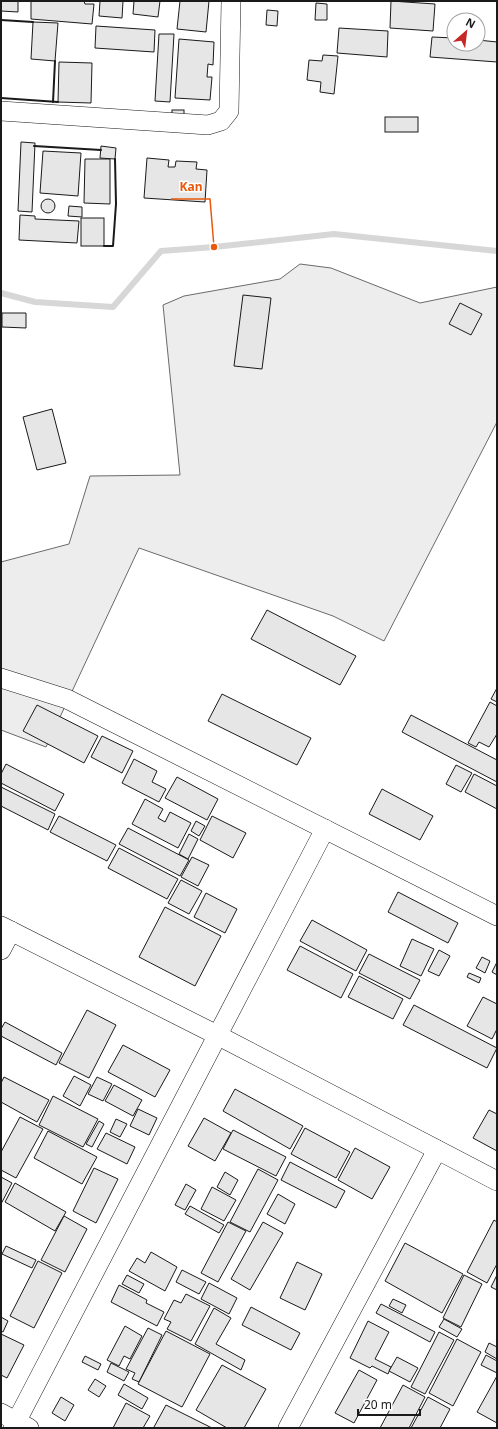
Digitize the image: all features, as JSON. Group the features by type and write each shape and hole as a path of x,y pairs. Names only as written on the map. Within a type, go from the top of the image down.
{"street":[{"path":"1,111 208,125 221,120 229,111 231,1"},
{"path":"1,678 67,699 497,916"},
{"path":"15,1423 325,829"},
{"path":"1,950 6,928 218,1034 497,1182"},
{"path":"288,1428 436,1150"}],"shaded area":[{"path":"300,264 331,268 420,303 497,287 497,422 384,641 333,616 139,548 46,747 1,730 1,562 69,544 90,476 180,475 163,305 184,296 280,279"}],"building":[{"path":"1,1 18,1 18,12 1,11"},
{"path":"31,1 84,1 85,4 94,4 92,24 31,19"},
{"path":"100,1 123,1 122,18 99,16"},
{"path":"134,1 160,1 158,17 133,14"},
{"path":"180,1 209,1 206,32 177,29"},
{"path":"391,1 435,4 433,31 390,28"},
{"path":"316,3 327,4 327,20 315,20"},
{"path":"267,10 278,11 277,26 266,25"},
{"path":"33,22 58,23 55,61 31,59"},
{"path":"96,26 155,30 154,52 95,48"},
{"path":"339,28 388,31 387,57 337,53"},
{"path":"159,34 174,34 170,102 155,101"},
{"path":"432,37 446,38 446,52 486,52 486,41 497,42 497,62 430,57"},
{"path":"179,39 214,42 213,65 208,64 207,77 212,77 210,100 175,98"},
{"path":"323,55 338,56 334,94 320,92 321,82 307,80 309,60 322,61"},
{"path":"59,62 92,63 91,103 58,102"},
{"path":"172,110 184,110 184,118 172,118"},
{"path":"385,117 418,117 418,132 385,132"},
{"path":"21,142 35,143 32,212 18,211"},
{"path":"101,146 116,148 115,159 100,158"},
{"path":"43,151 81,153 78,196 40,193"},
{"path":"147,158 169,160 168,167 175,167 176,161 197,162 196,169 207,170 205,202 144,198"},
{"path":"85,159 110,159 110,204 84,203"},
{"path":"48,199 53,201 55,206 53,211 48,213 43,211 41,206 43,201"},
{"path":"69,206 82,207 82,217 68,216"},
{"path":"20,215 35,216 35,219 79,221 77,243 19,240"},
{"path":"81,218 104,218 104,246 81,246"},
{"path":"243,295 271,298 262,369 234,366"},
{"path":"460,303 482,314 471,335 449,324"},
{"path":"2,313 26,313 26,328 2,327"},
{"path":"52,409 66,463 37,470 23,417"},
{"path":"267,610 356,656 340,685 251,639"},
{"path":"497,688 497,702 491,699"},
{"path":"222,694 311,738 297,765 208,721"},
{"path":"490,702 497,706 497,734 489,747 479,742 476,747 468,743"},
{"path":"37,705 98,736 84,763 23,731"},
{"path":"411,715 497,760 497,782 402,732"},
{"path":"102,736 133,751 122,773 91,757"},
{"path":"134,759 157,771 152,782 166,789 159,802 122,783"},
{"path":"6,764 64,794 55,811 1,783 1,774"},
{"path":"456,765 472,773 461,792 446,784"},
{"path":"474,774 497,786 497,809 465,792"},
{"path":"177,777 218,799 207,820 165,798"},
{"path":"1,787 55,814 48,830 1,806"},
{"path":"382,789 433,816 420,840 369,814"},
{"path":"145,799 163,809 158,818 165,822 170,812 191,823 178,848 132,824"},
{"path":"59,816 116,845 107,861 50,832"},
{"path":"212,816 246,833 233,858 200,840"},
{"path":"196,821 205,826 199,836 191,831"},
{"path":"128,828 189,860 180,876 119,844"},
{"path":"189,834 198,839 188,859 179,854"},
{"path":"119,848 178,879 167,899 108,868"},
{"path":"192,857 209,865 198,886 181,877"},
{"path":"181,880 202,891 189,914 168,903"},
{"path":"398,892 458,923 448,943 388,912"},
{"path":"206,893 237,909 225,933 194,917"},
{"path":"165,907 221,936 195,986 139,957"},
{"path":"312,920 367,950 356,971 300,941"},
{"path":"412,939 434,949 421,976 400,966"},
{"path":"300,946 353,974 341,998 287,970"},
{"path":"439,950 450,956 439,976 428,971"},
{"path":"369,954 420,980 410,999 359,973"},
{"path":"482,957 490,961 485,973 476,968"},
{"path":"497,962 497,975 492,972"},
{"path":"469,973 481,978 479,983 467,977"},
{"path":"359,976 403,999 393,1019 348,997"},
{"path":"483,997 497,1004 497,1029 492,1039 467,1026"},
{"path":"414,1005 497,1048 487,1068 403,1025"},
{"path":"87,1010 116,1025 89,1078 59,1063"},
{"path":"5,1022 62,1053 56,1065 1,1036 1,1029"},
{"path":"123,1045 170,1070 155,1097 108,1072"},
{"path":"74,1076 91,1085 80,1106 63,1096"},
{"path":"4,1077 49,1100 37,1122 1,1102 1,1083"},
{"path":"97,1077 112,1084 103,1101 88,1094"},
{"path":"114,1085 142,1100 133,1116 105,1101"},
{"path":"235,1089 303,1126 290,1149 223,1111"},
{"path":"53,1096 98,1119 83,1147 39,1125"},
{"path":"138,1109 157,1118 149,1135 130,1126"},
{"path":"489,1110 497,1114 497,1151 473,1138"},
{"path":"20,1117 43,1129 16,1178 1,1170 1,1152"},
{"path":"204,1118 231,1133 215,1161 188,1146"},
{"path":"116,1119 127,1124 120,1137 110,1132"},
{"path":"99,1121 104,1124 92,1147 86,1144"},
{"path":"305,1128 350,1152 336,1178 291,1154"},
{"path":"233,1130 286,1157 276,1176 223,1149"},
{"path":"48,1131 97,1157 82,1184 34,1158"},
{"path":"106,1133 135,1147 127,1164 97,1149"},
{"path":"355,1148 390,1167 372,1199 338,1180"},
{"path":"290,1162 345,1191 336,1208 281,1180"},
{"path":"94,1168 118,1179 96,1223 73,1211"},
{"path":"258,1169 278,1180 250,1232 230,1222"},
{"path":"225,1172 238,1180 230,1195 217,1187"},
{"path":"1,1177 12,1183 1,1204"},
{"path":"15,1183 66,1212 55,1231 5,1202"},
{"path":"186,1184 196,1190 185,1210 175,1205"},
{"path":"212,1187 236,1200 224,1221 201,1209"},
{"path":"278,1194 295,1204 285,1224 267,1214"},
{"path":"190,1206 224,1225 219,1233 185,1214"},
{"path":"64,1216 87,1229 65,1272 41,1260"},
{"path":"494,1220 497,1222 497,1264 487,1283 467,1272"},
{"path":"228,1222 246,1231 218,1282 201,1273"},
{"path":"263,1222 283,1233 250,1290 231,1279"},
{"path":"405,1243 463,1274 442,1313 385,1281"},
{"path":"6,1246 36,1260 32,1268 2,1254"},
{"path":"151,1252 177,1267 165,1291 129,1271 137,1258 145,1263"},
{"path":"38,1261 62,1273 34,1328 10,1316"},
{"path":"297,1262 322,1274 305,1310 280,1298"},
{"path":"182,1270 206,1282 199,1294 176,1282"},
{"path":"127,1275 144,1284 139,1293 122,1284"},
{"path":"464,1275 482,1284 461,1327 443,1318"},
{"path":"497,1275 497,1290 491,1287"},
{"path":"209,1283 237,1298 229,1314 201,1299"},
{"path":"119,1285 147,1300 146,1303 164,1312 157,1326 111,1302"},
{"path":"186,1294 210,1306 191,1341 167,1329 171,1322 164,1319 174,1300 181,1303"},
{"path":"393,1299 406,1305 402,1313 389,1306"},
{"path":"381,1304 435,1332 430,1342 376,1313"},
{"path":"251,1307 300,1333 291,1350 242,1325"},
{"path":"214,1308 231,1318 216,1344 245,1360 241,1370 195,1344"},
{"path":"1,1317 8,1321 3,1332 1,1331"},
{"path":"444,1319 462,1329 457,1337 439,1327"},
{"path":"368,1321 389,1332 375,1359 391,1367 388,1374 372,1366 370,1368 350,1358"},
{"path":"125,1326 142,1336 130,1359 124,1356 119,1366 107,1360"},
{"path":"148,1328 162,1335 139,1382 132,1379 135,1373 126,1369"},
{"path":"166,1331 210,1354 182,1407 138,1384"},
{"path":"439,1332 454,1340 425,1394 411,1387"},
{"path":"1,1334 24,1345 7,1378 1,1375"},
{"path":"457,1339 481,1352 453,1406 429,1393"},
{"path":"489,1343 497,1347 497,1359 485,1352"},
{"path":"486,1355 497,1361 497,1373 481,1365"},
{"path":"85,1356 101,1364 98,1370 82,1362"},
{"path":"397,1357 418,1368 410,1382 389,1371"},
{"path":"111,1363 129,1372 124,1381 107,1372"},
{"path":"222,1365 266,1389 244,1428 227,1428 196,1410"},
{"path":"359,1370 377,1380 354,1423 335,1413"},
{"path":"497,1376 497,1423 477,1412"},
{"path":"95,1379 106,1386 99,1397 88,1390"},
{"path":"124,1384 148,1398 142,1409 118,1395"},
{"path":"403,1385 425,1397 409,1428 380,1428"},
{"path":"61,1397 74,1405 65,1421 52,1413"},
{"path":"428,1397 450,1409 440,1428 411,1428"},
{"path":"126,1403 150,1416 143,1428 113,1428"},
{"path":"166,1405 212,1428 155,1428 154,1427"}],"waterway":[{"path":"1,293 35,302 113,307 161,251 214,247 334,234 497,251"}],"wall":[{"path":"1,20 33,22"},
{"path":"53,102 55,61"},
{"path":"1,98 58,102"},
{"path":"34,146 101,150"},
{"path":"104,246 113,246 116,204 115,159"}],"place":[{"name":"Kan","path":"214,247"}]}
